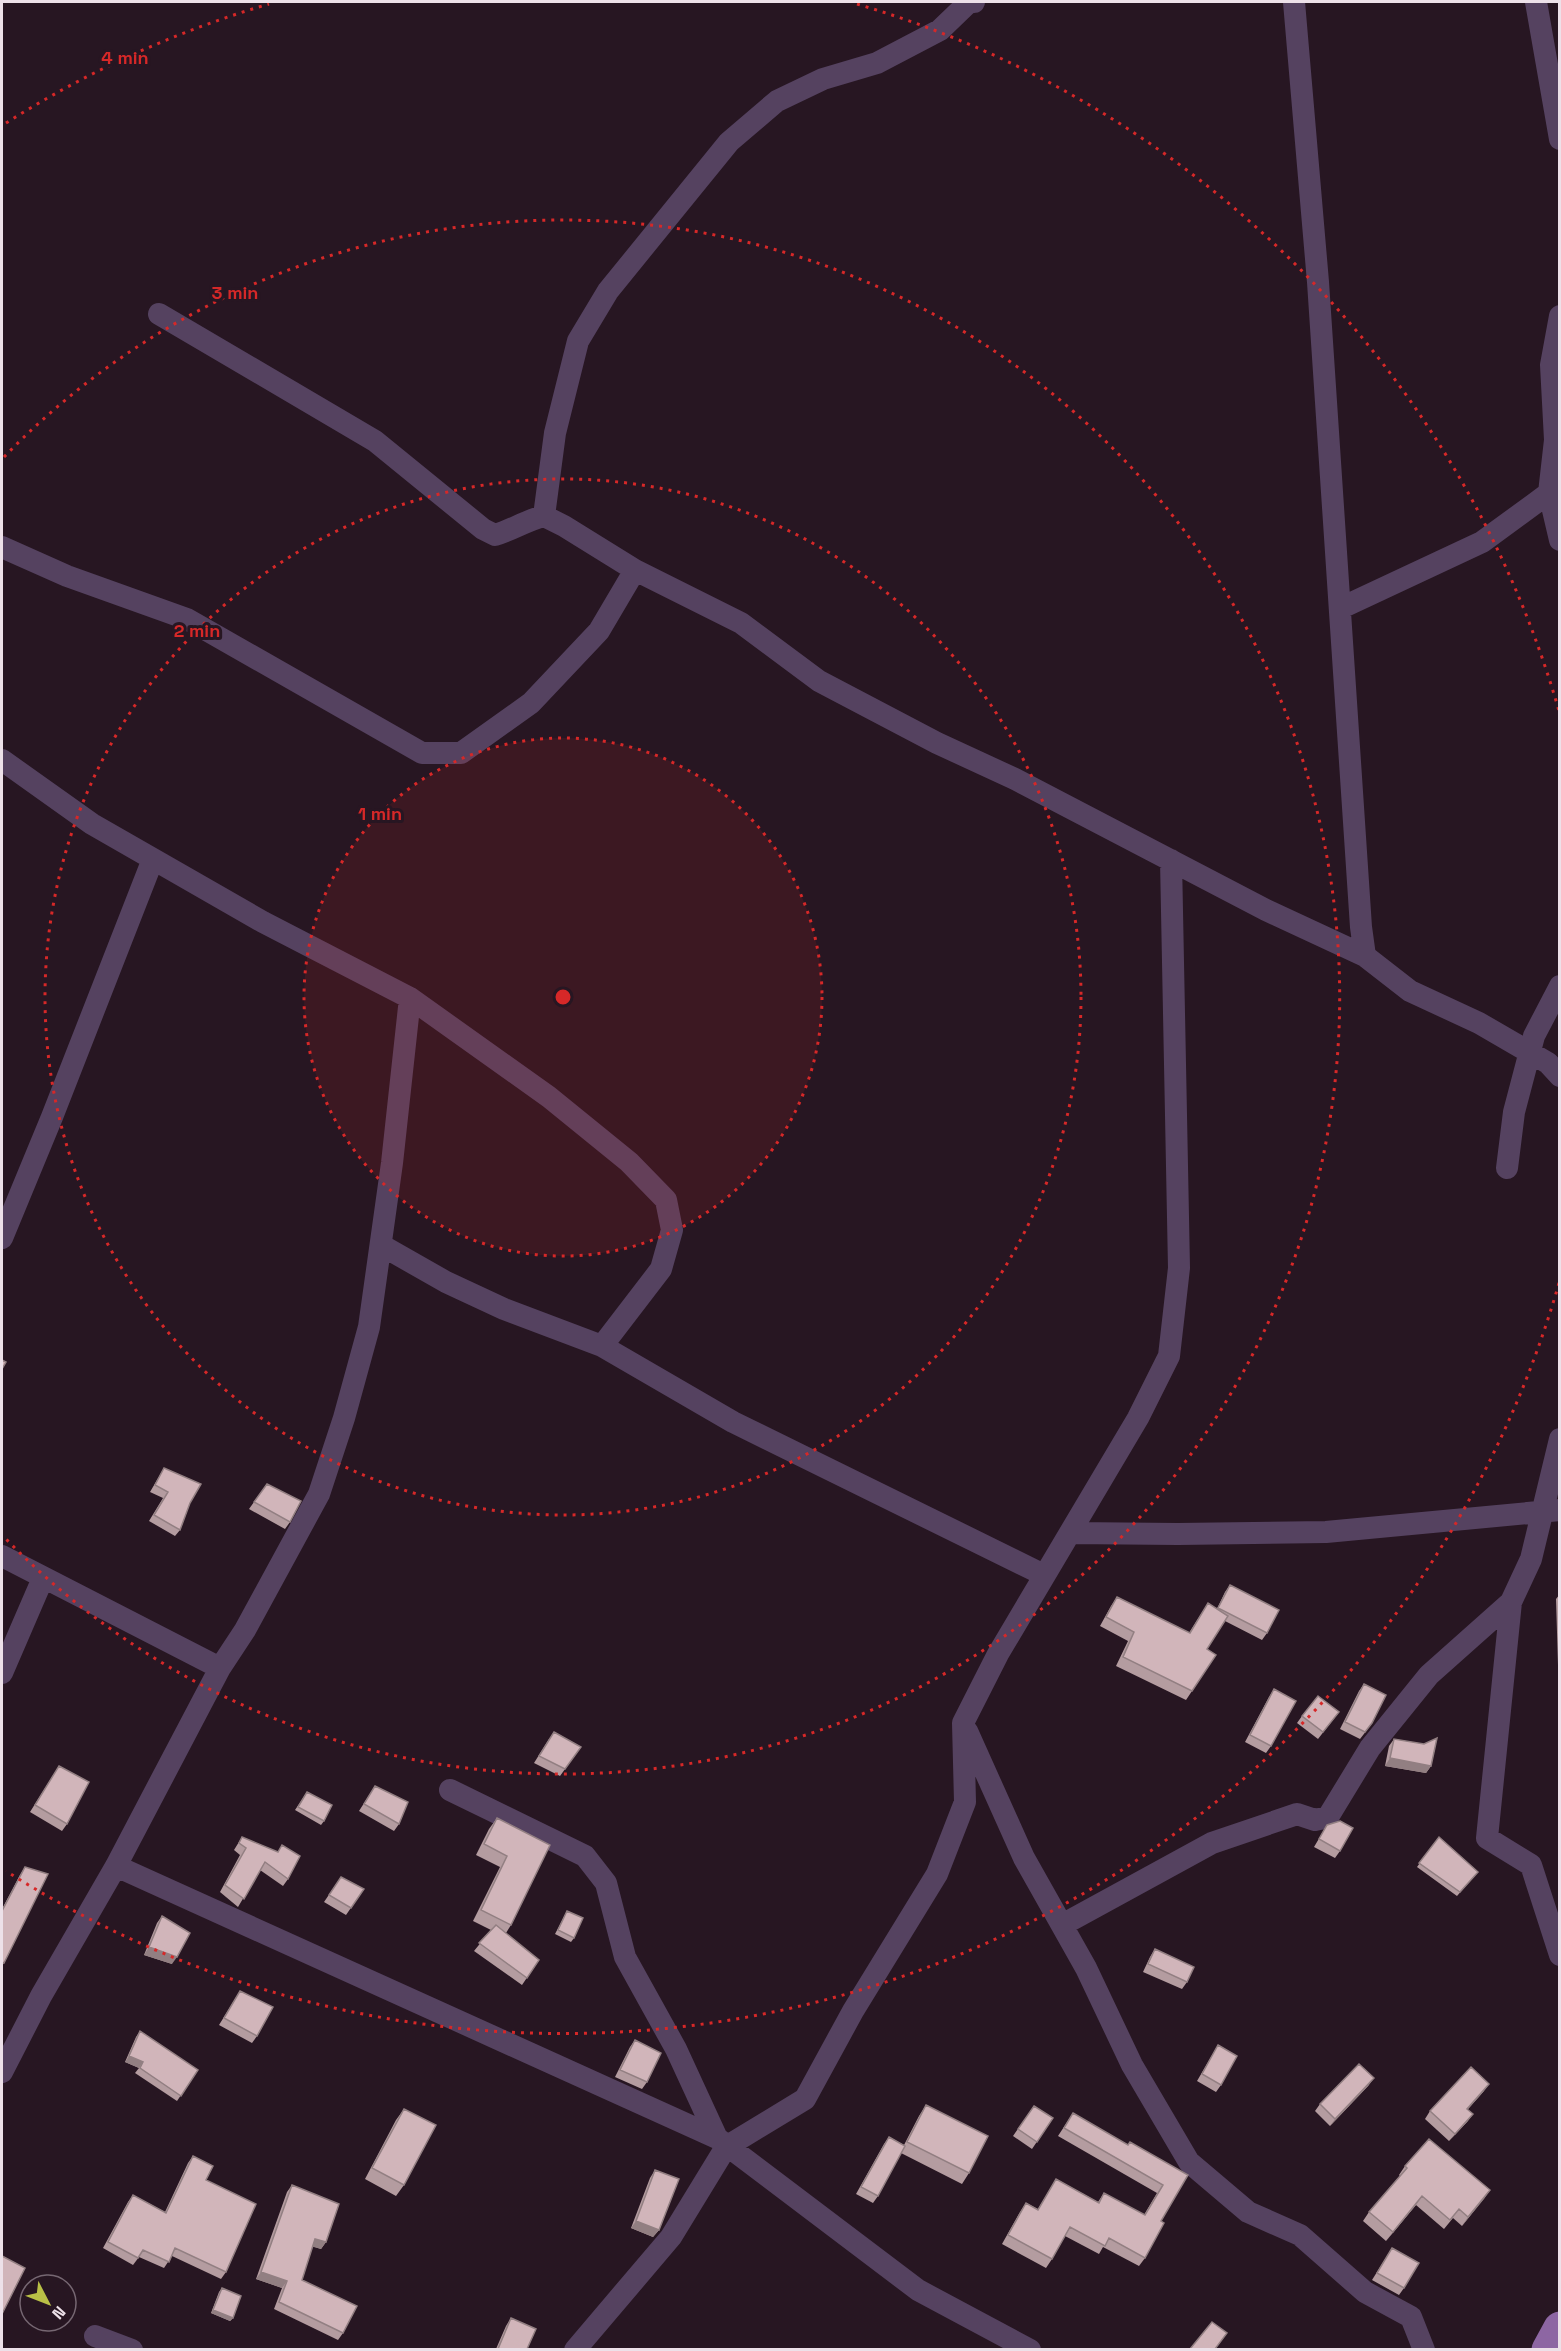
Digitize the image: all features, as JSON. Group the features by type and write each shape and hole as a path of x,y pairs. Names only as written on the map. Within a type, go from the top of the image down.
{"main road":[{"path":"1548,2349 1560,2328"}],"street":[{"path":"544,516 555,434 578,341 608,291 729,142 777,101 823,79 887,58 940,30 970,2"},
{"path":"1294,2 1318,282 1361,927 1365,956"},
{"path":"1536,2 1560,139"},
{"path":"159,314 375,441 483,529 495,535 544,516 564,526 635,570 741,623 819,681 937,743 1016,779 1266,910 1365,956 1410,991 1479,1023 1548,1063 1560,1076"},
{"path":"1560,316 1551,365 1557,441 1549,493 1560,540"},
{"path":"1341,608 1482,542 1549,493"},
{"path":"2,547 67,576 187,619 422,753 461,753 531,703 599,631 635,570"},
{"path":"2,760 92,824 263,922 410,998 549,1097 629,1162 666,1200 672,1230 662,1269 602,1346"},
{"path":"2,1238 153,859"},
{"path":"575,2349 671,2237 721,2143 805,2099 853,2011 937,1874 965,1802 963,1723 998,1654 1138,1418 1170,1356 1179,1268 1171,860"},
{"path":"1507,1168 1514,1113 1534,1036 1560,986"},
{"path":"2,2072 41,1996 116,1866 220,1668 245,1630 319,1494 344,1418 369,1327 392,1163 410,998"},
{"path":"381,1245 446,1282 504,1309 602,1346 733,1422 1044,1575"},
{"path":"1560,1439 1551,1511 1511,1602 1487,1838 1531,1865 1560,1955"},
{"path":"1071,1533 1326,1532 1551,1511"},
{"path":"2,1556 220,1668"},
{"path":"2,1673 43,1578"},
{"path":"1062,1925 1212,1843 1297,1814 1315,1820 1328,1817 1370,1748 1429,1675 1511,1602"},
{"path":"963,1723 1024,1858 1086,1968 1132,2065 1189,2163 1248,2212 1300,2235 1365,2292 1411,2317 1424,2349"},
{"path":"450,1790 585,1856 606,1883 625,1957 676,2049 721,2143"},
{"path":"116,1866 721,2143 918,2290 1030,2349"},
{"path":"95,2336 132,2349"}],"building":[{"path":"164,1468 201,1484 190,1503 180,1530 154,1515 168,1492 155,1485"},
{"path":"267,1484 301,1501 290,1522 254,1502"},
{"path":"1230,1585 1279,1610 1267,1633 1218,1608"},
{"path":"1117,1597 1190,1633 1208,1603 1228,1616 1207,1649 1216,1655 1192,1691 1123,1657 1134,1632 1106,1617"},
{"path":"1364,1684 1386,1695 1365,1732 1345,1722"},
{"path":"1274,1689 1296,1701 1271,1746 1250,1735"},
{"path":"1318,1696 1339,1712 1323,1732 1302,1716"},
{"path":"554,1732 581,1747 565,1769 539,1756"},
{"path":"1437,1738 1431,1766 1390,1758 1394,1739 1424,1744"},
{"path":"59,1766 89,1782 67,1824 35,1805"},
{"path":"375,1786 408,1802 399,1824 364,1804"},
{"path":"307,1792 332,1805 324,1821 298,1807"},
{"path":"497,1818 550,1845 511,1925 481,1910 507,1856 484,1844"},
{"path":"1340,1821 1353,1828 1340,1851 1319,1839 1327,1825"},
{"path":"242,1837 278,1852 282,1845 300,1856 288,1879 265,1862 244,1899 225,1885 246,1848 239,1843"},
{"path":"1439,1837 1478,1872 1460,1892 1419,1863"},
{"path":"25,1867 48,1874 4,1963 2,1962 2,1911"},
{"path":"341,1877 364,1889 351,1908 329,1895"},
{"path":"567,1911 583,1918 574,1938 558,1930"},
{"path":"162,1916 190,1933 177,1957 149,1947"},
{"path":"496,1925 539,1960 527,1978 479,1943"},
{"path":"1155,1949 1194,1967 1187,1982 1148,1964"},
{"path":"240,1991 273,2007 257,2036 224,2018"},
{"path":"140,2031 198,2070 181,2096 140,2068 143,2062 129,2056"},
{"path":"635,2040 661,2053 647,2082 620,2070"},
{"path":"1218,2045 1237,2056 1221,2085 1202,2074"},
{"path":"1359,2064 1374,2078 1335,2119 1320,2104"},
{"path":"1471,2067 1489,2084 1467,2109 1473,2114 1455,2134 1430,2111"},
{"path":"926,2105 988,2136 969,2173 907,2142"},
{"path":"1034,2106 1053,2118 1037,2142 1018,2129"},
{"path":"404,2109 436,2125 404,2185 372,2168"},
{"path":"1073,2113 1128,2145 1130,2142 1188,2175 1161,2221 1164,2223 1145,2258 1109,2238 1105,2246 1070,2227 1052,2259 1008,2235 1026,2203 1038,2210 1056,2179 1099,2203 1104,2193 1145,2215 1163,2185 1064,2128"},
{"path":"889,2137 905,2146 878,2196 861,2187"},
{"path":"1429,2139 1490,2190 1468,2217 1459,2209 1450,2220 1422,2196 1393,2232 1369,2212"},
{"path":"193,2156 213,2166 206,2180 256,2204 226,2272 175,2248 169,2262 143,2250 138,2258 108,2242 133,2195 166,2213"},
{"path":"655,2170 679,2179 659,2230 636,2221"},
{"path":"292,2185 339,2204 326,2242 315,2239 302,2280 357,2306 343,2333 279,2302 287,2281 261,2272"},
{"path":"1392,2248 1419,2263 1404,2288 1377,2273"},
{"path":"2,2256 25,2268 22,2273 18,2273 18,2282 2,2314"},
{"path":"222,2288 241,2296 233,2318 213,2310"},
{"path":"511,2318 536,2329 527,2349 498,2349"},
{"path":"1212,2322 1227,2333 1215,2349 1190,2349"}]}
